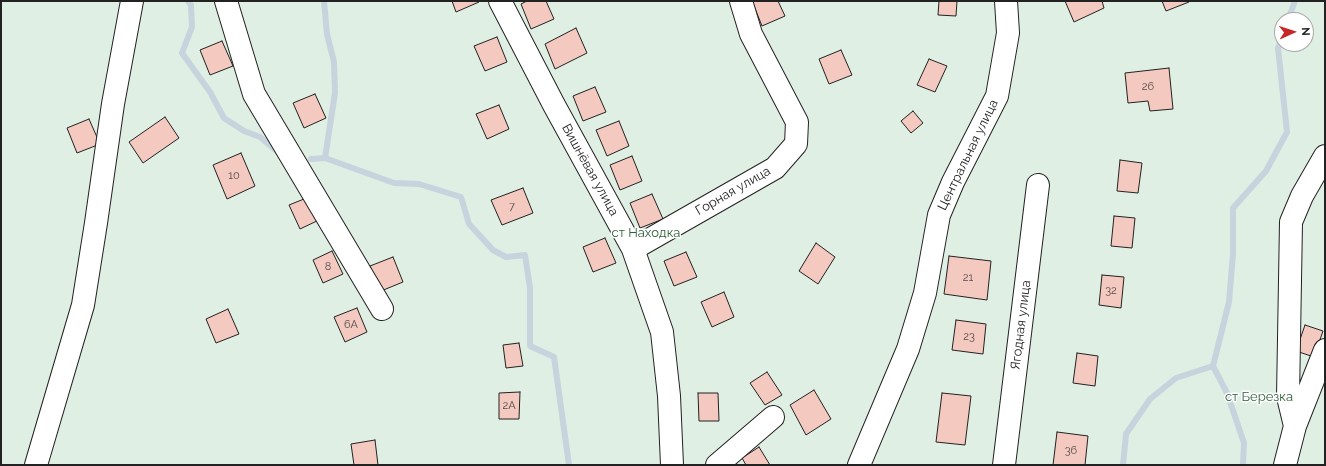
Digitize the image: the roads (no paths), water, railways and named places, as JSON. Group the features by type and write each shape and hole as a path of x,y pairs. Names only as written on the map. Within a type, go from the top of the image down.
{"street":[{"path":"36,465 83,305 113,104 132,1"},
{"path":"226,1 254,94 382,309"},
{"name":"Вишнёвая улица","path":"500,1 554,105 633,249 662,332 669,396 672,465"},
{"name":"Горная улица","path":"633,249 775,168 796,144 797,122 751,34 741,1"},
{"name":"Центральная улица","path":"859,465 908,349 925,293 939,215 953,182 997,96 1008,33 1006,1"},
{"path":"1294,426 1288,397 1291,222 1302,196 1325,156"},
{"name":"Ягодная улица","path":"1004,465 1038,185"},
{"path":"1285,465 1294,426 1325,350"},
{"path":"717,465 773,417"}],"waterway":[{"path":"188,1 191,5 192,27 182,53 210,92 224,118 244,131 260,137 279,153"},
{"path":"324,1 327,34 334,62 335,93 325,158"},
{"path":"1291,12 1295,1"},
{"path":"1243,465 1244,443 1227,393 1213,366 1229,302 1233,254 1233,208 1266,171 1287,132 1278,52"},
{"path":"311,159 325,158 394,183 419,184 461,197 469,224 493,250 506,257 525,255 530,288 530,346 554,357 569,465"},
{"path":"1123,465 1126,434 1150,399 1176,378 1213,366"}],"park label":[{"name":"ст Находка","path":"646,233"},
{"name":"ст Березка","path":"1259,397"}]}
